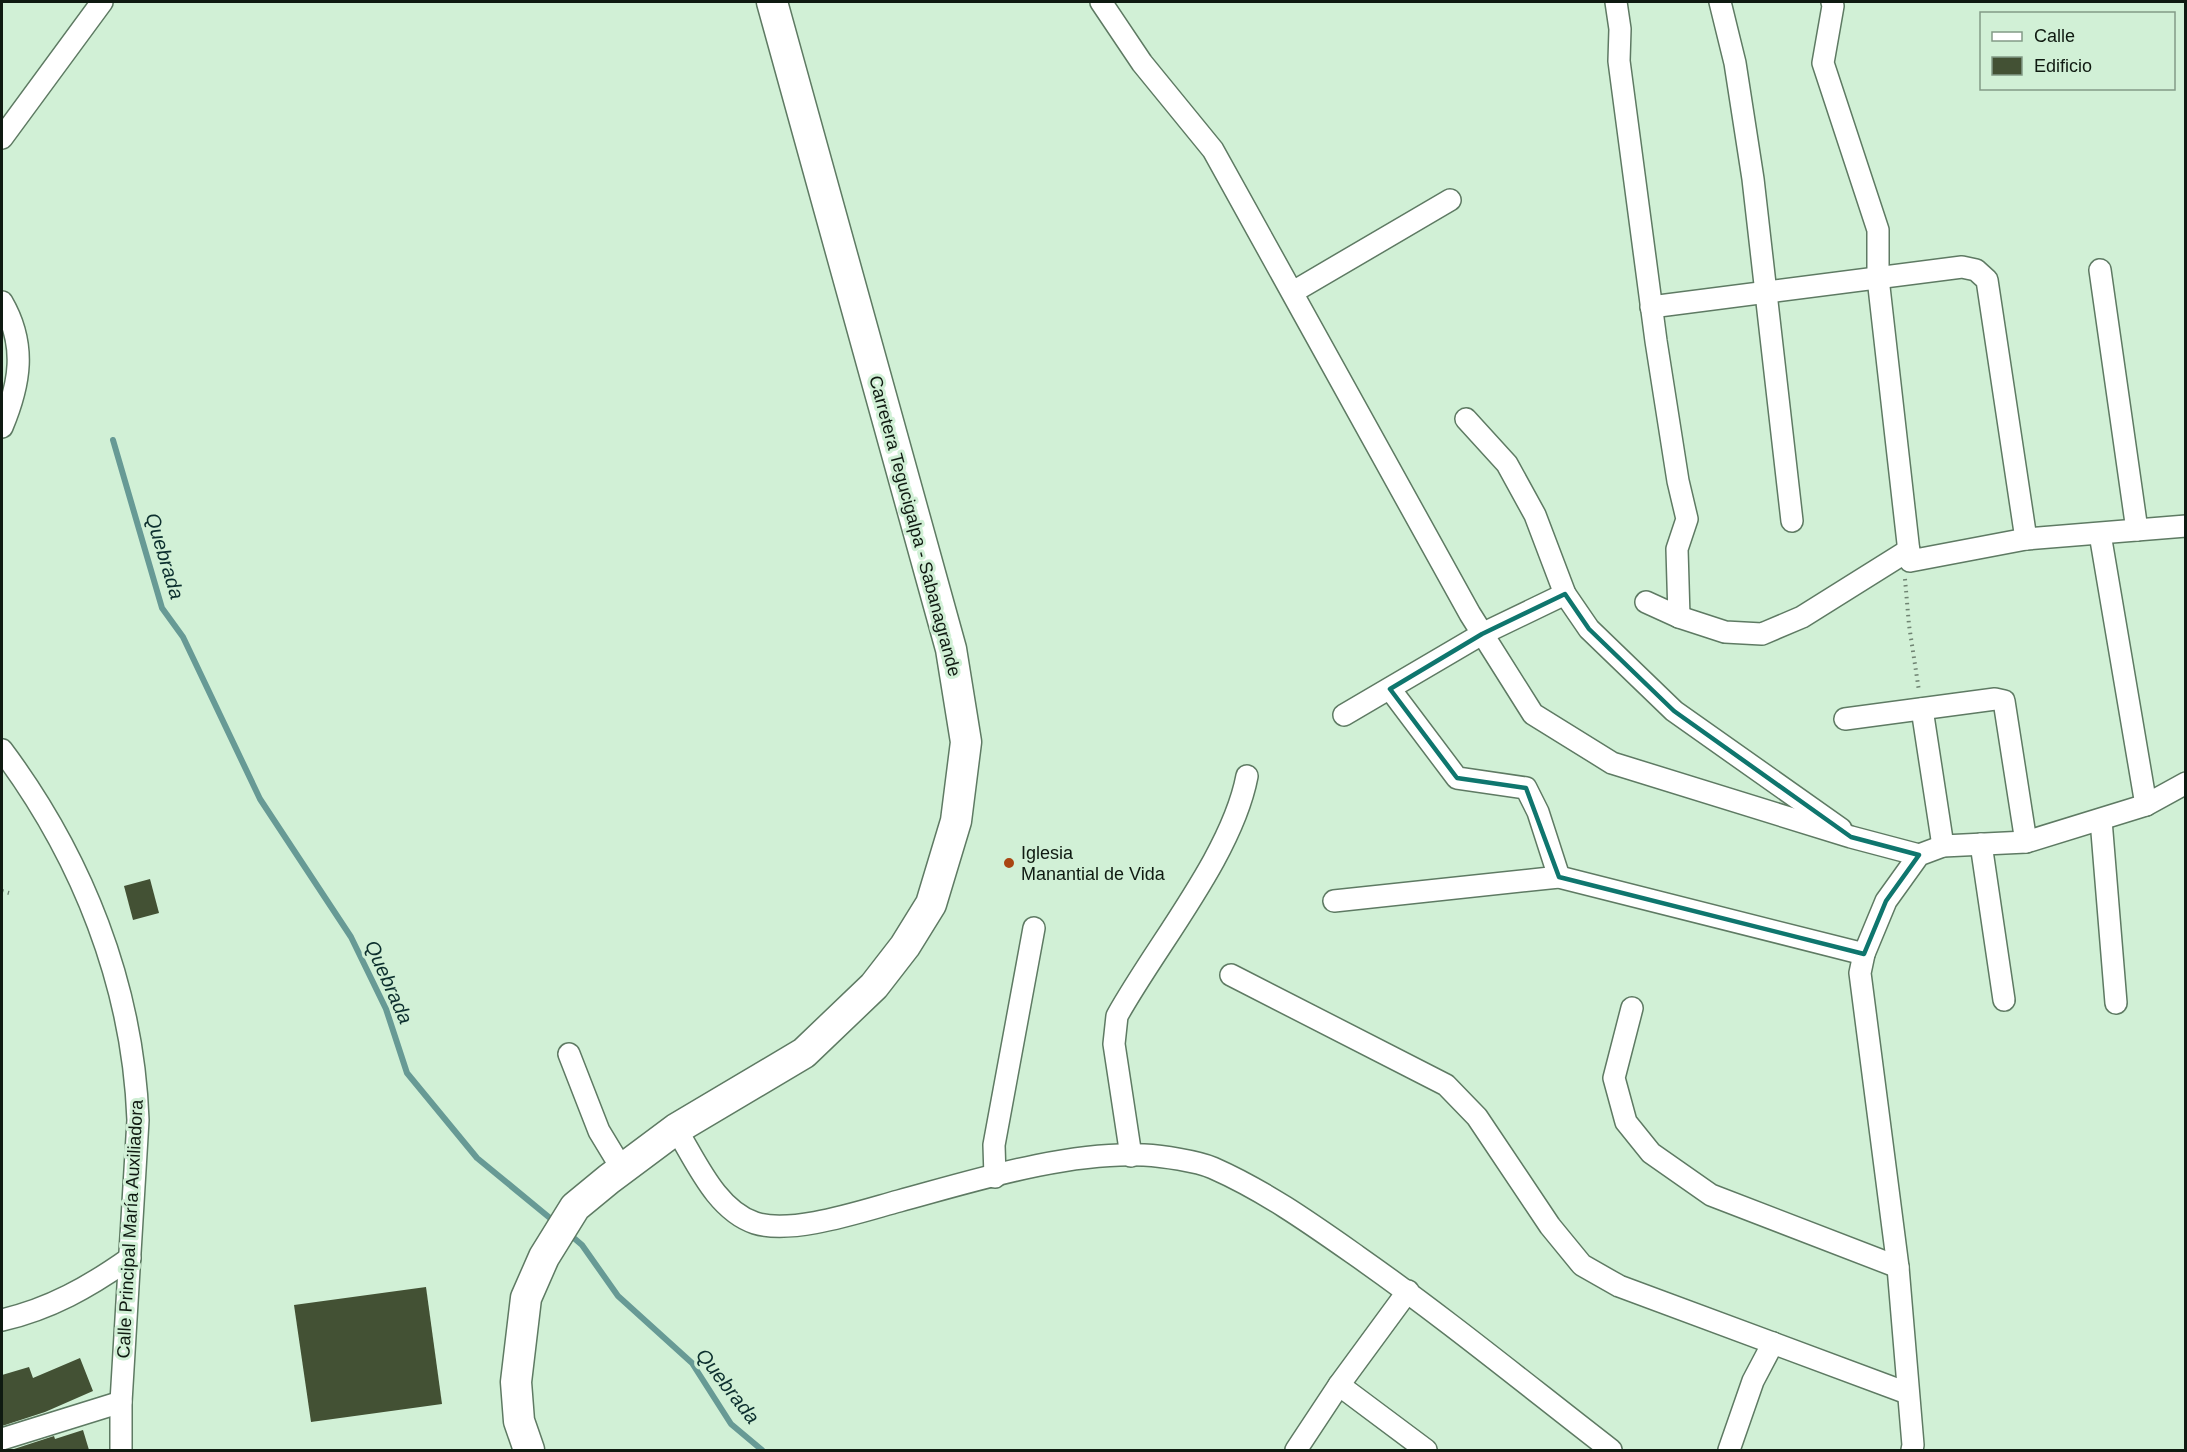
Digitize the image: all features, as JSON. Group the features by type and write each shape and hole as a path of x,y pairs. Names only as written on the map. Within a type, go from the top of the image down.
{"highway":[{"name":"Carretera Tegucigalpa - Sabanagrande","path":"529,1450 519,1421 516,1382 526,1298 544,1257 575,1207 622,1168 676,1129 804,1053 874,986 905,946 931,904 956,821 966,742 951,649 772,2"}],"street":[{"path":"2,138 102,2"},
{"path":"1101,2 1142,63 1213,150 1482,634 1533,714 1612,763 1851,837 1919,855"},
{"path":"1616,2 1620,29 1619,61 1651,308 1678,481 1687,519 1677,549 1679,617"},
{"path":"1720,2 1736,63 1767,291 1792,521"},
{"path":"1832,2 1823,63 1878,230 1878,278 1910,556"},
{"path":"1293,292 1450,200"},
{"path":"1651,308 1962,267 1976,270 1987,280 2026,539"},
{"path":"2100,270 2137,530"},
{"path":"2,302 12,319 19,343 20,373 14,400 2,427"},
{"path":"1466,419 1508,464 1535,515 1565,594 1589,629 1674,711 1816,809 1851,837"},
{"path":"1646,602 1679,617 1725,632 1762,633 1802,617 1910,556 2026,539 2186,526"},
{"path":"2100,534 2146,805"},
{"path":"1344,715 1482,634 1565,594"},
{"path":"1390,689 1457,778 1526,788 1538,812 1559,877"},
{"path":"1845,718 1995,699 2004,701 2026,842"},
{"path":"1922,709 1943,846"},
{"name":"Calle Principal María Auxiliadora","path":"2,750 24,779 82,884 101,928 122,996 137,1076 138,1109 121,1402 121,1450"},
{"path":"1131,1156 1114,1044 1117,1016 1221,846 1243,798 1248,776"},
{"path":"1912,1450 1898,1267 1863,1008 1860,973 1864,954 1886,901 1919,855 1943,846 2026,842 2146,805 2186,783"},
{"path":"2101,820 2116,1003"},
{"path":"1981,844 2004,1000"},
{"path":"1334,901 1559,877 1864,954"},
{"path":"995,1177 994,1145 1034,928"},
{"path":"1231,975 1446,1084 1477,1116 1550,1226 1582,1265 1619,1286 1907,1393"},
{"path":"1632,1008 1614,1078 1626,1122 1652,1153 1711,1195 1898,1267"},
{"path":"569,1054 599,1131 622,1168"},
{"path":"676,1129 714,1189 730,1209 756,1224 787,1225 821,1222 1060,1162 1144,1155 1210,1167 1282,1203 1408,1292 1611,1450"},
{"path":"2,1320 32,1313 66,1299 130,1258"},
{"path":"1296,1450 1339,1385 1408,1292"},
{"path":"1729,1450 1753,1381 1773,1343"},
{"path":"1339,1385 1426,1450"},
{"path":"2,1439 121,1402"}],"path":[{"path":"1910,556 1904,584 1922,709"},
{"path":"2,891 9,893"}],"highlighted area":[{"path":"1565,594 1589,629 1674,711 1851,837 1919,855 1886,901 1864,954 1559,877 1526,788 1457,778 1390,689 1482,634"}],"building":[{"path":"150,879 159,913 133,920 124,886"},
{"path":"426,1287 442,1404 311,1422 294,1305"},
{"path":"80,1358 93,1391 45,1412 2,1426 2,1375 29,1367 33,1378"},
{"path":"83,1430 89,1450 11,1450 54,1436 55,1439"}],"waterway":[{"name":"Quebrada","path":"113,440 162,608 183,637 260,799 351,937 386,1009 407,1073 477,1158 556,1223"},
{"name":"Quebrada","path":"568,1233 582,1245 618,1296 692,1363 731,1424 762,1450"}],"place":[{"name":"Iglesia Manantial de Vida","path":"1009,863"}]}
